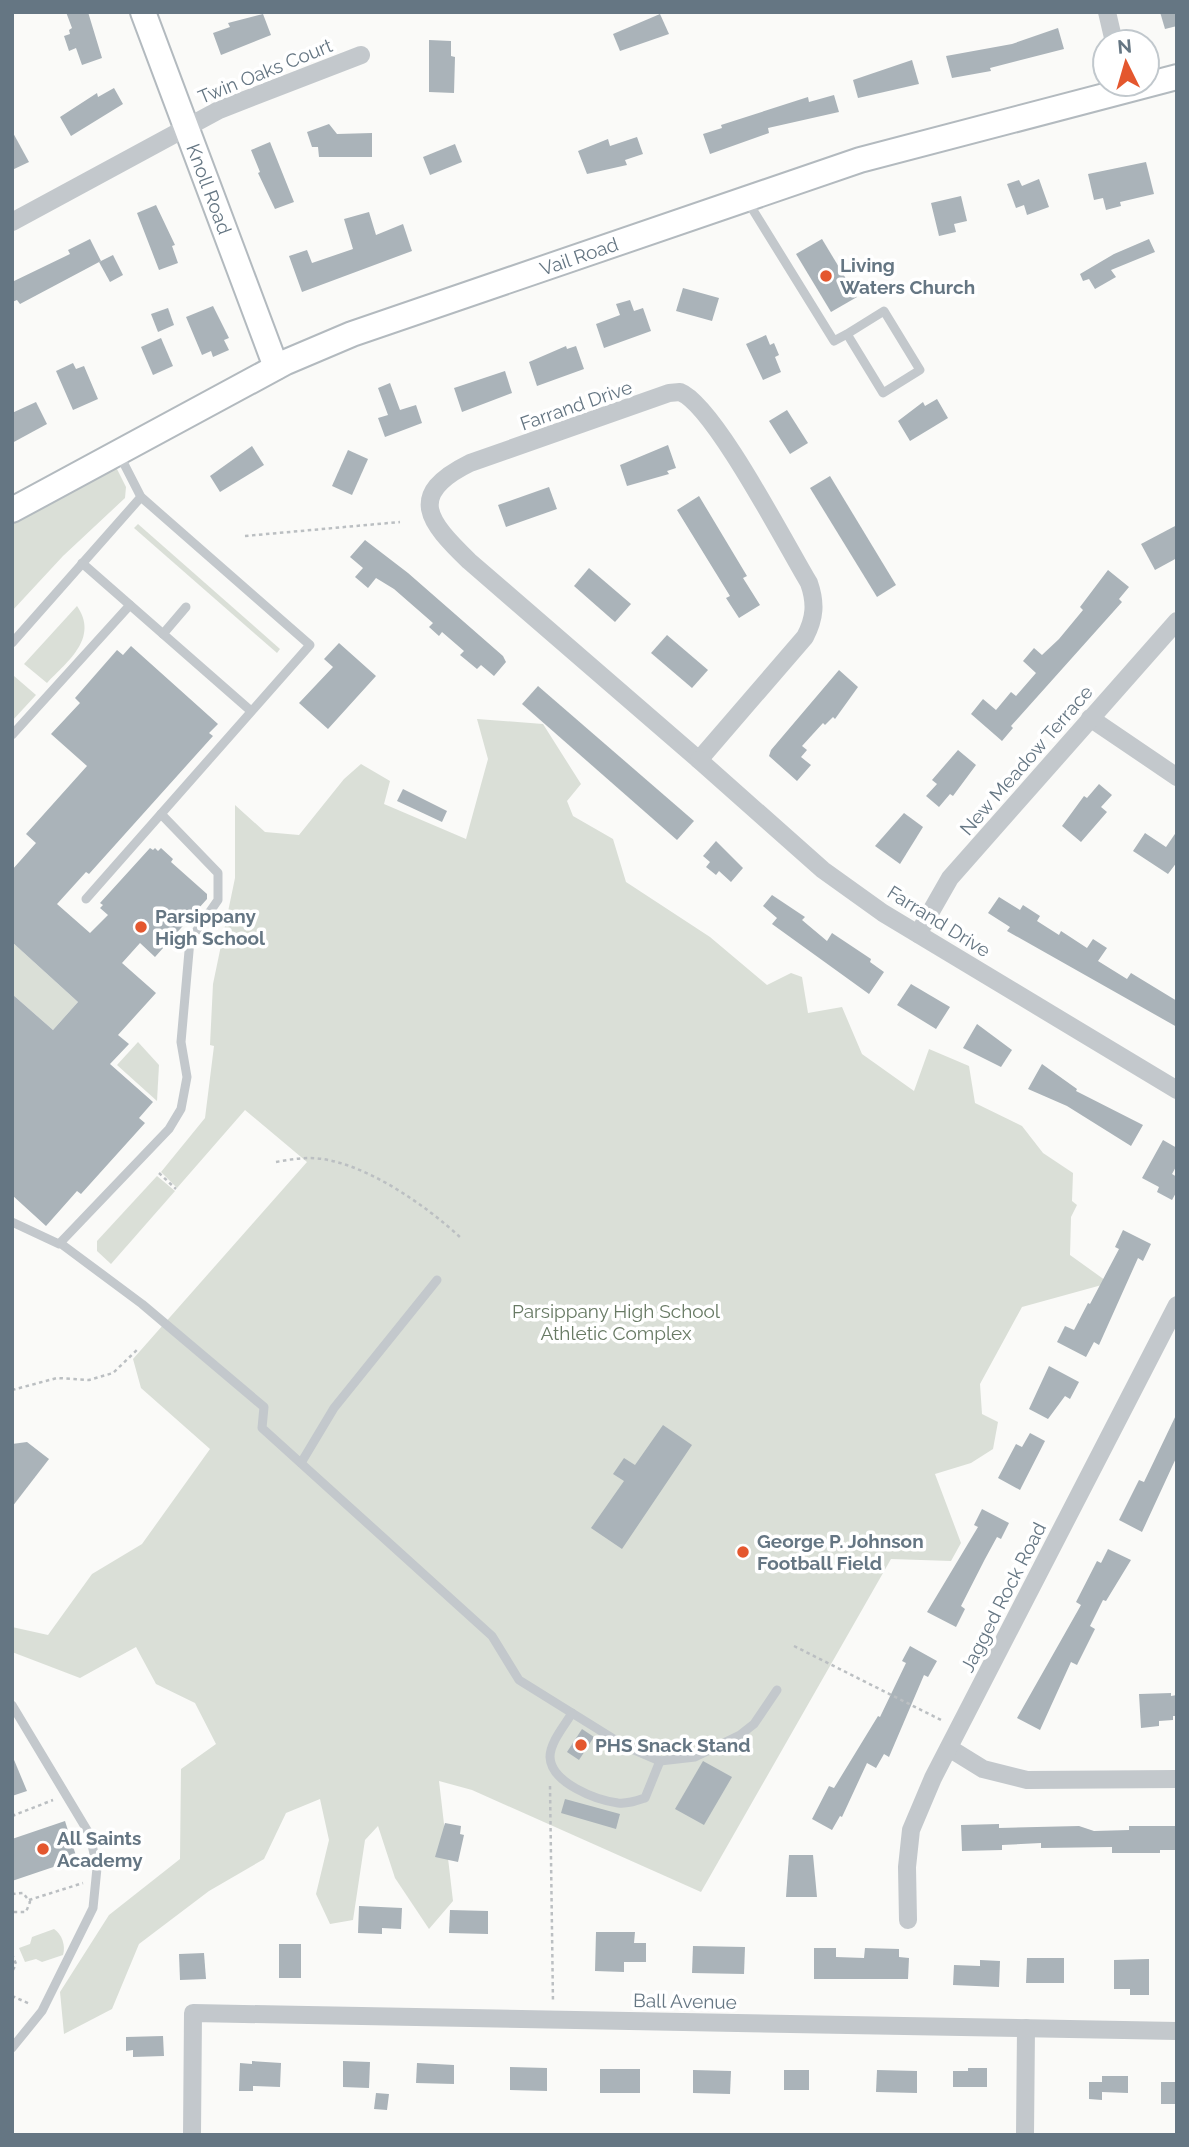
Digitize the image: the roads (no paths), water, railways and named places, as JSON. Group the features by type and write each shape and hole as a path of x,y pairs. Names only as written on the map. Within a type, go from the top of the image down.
{"street":[{"name":"Knoll Road","path":"143,12 276,368"},
{"name":"Twin Oaks Court","path":"12,222 232,104 360,55"},
{"name":"Vail Road","path":"12,510 276,368 352,334 860,160 1091,96"},
{"name":"Farrand Drive","path":"699,760 805,637 814,605 809,583 721,435 691,396 680,392 669,393 470,463 441,480 434,489 430,512 440,532 823,870 918,934 1177,1090"},
{"name":"New Meadow Terrace","path":"918,934 950,878 1177,621"},
{"path":"1090,718 1177,776"},
{"name":"Jagged Rock Road","path":"908,1920 907,1867 911,1830 949,1748 1177,1305"},
{"path":"949,1748 983,1769 1027,1780 1177,1779"},
{"name":"Ball Avenue","path":"192,2135 193,2012 1177,2031"},
{"path":"1025,2135 1026,2028"}],"lane":[{"path":"745,198 834,341 884,311 920,370 883,393 847,334"},
{"path":"86,899 310,645 141,497 118,452"},
{"path":"12,643 141,497"},
{"path":"82,563 251,711"},
{"path":"12,735 130,606"},
{"path":"163,634 186,607"},
{"path":"60,1243 169,1129 181,1109 187,1077 181,1042 190,940 218,900 218,873 161,814"},
{"path":"12,1222 60,1243 149,1310 264,1408 261,1427 492,1636 519,1680 625,1746 660,1761 695,1757 740,1735 754,1724 777,1690"},
{"path":"301,1464 334,1408 437,1280"},
{"path":"12,1705 90,1835 96,1878 93,1908 42,2011 12,2048"},
{"path":"572,1713 552,1746 550,1759 558,1776 582,1791 617,1803 645,1798 660,1761"}],"place":[{"name":"Living Waters Church","path":"826,276"},
{"name":"Parsippany High School","path":"141,927"},
{"name":"George P. Johnson Football Field","path":"743,1552"},
{"name":"PHS Snack Stand","path":"581,1745"},
{"name":"All Saints Academy","path":"43,1849"}],"park label":[{"name":"Parsippany High School Athletic Complex","path":"616,1322"}]}
